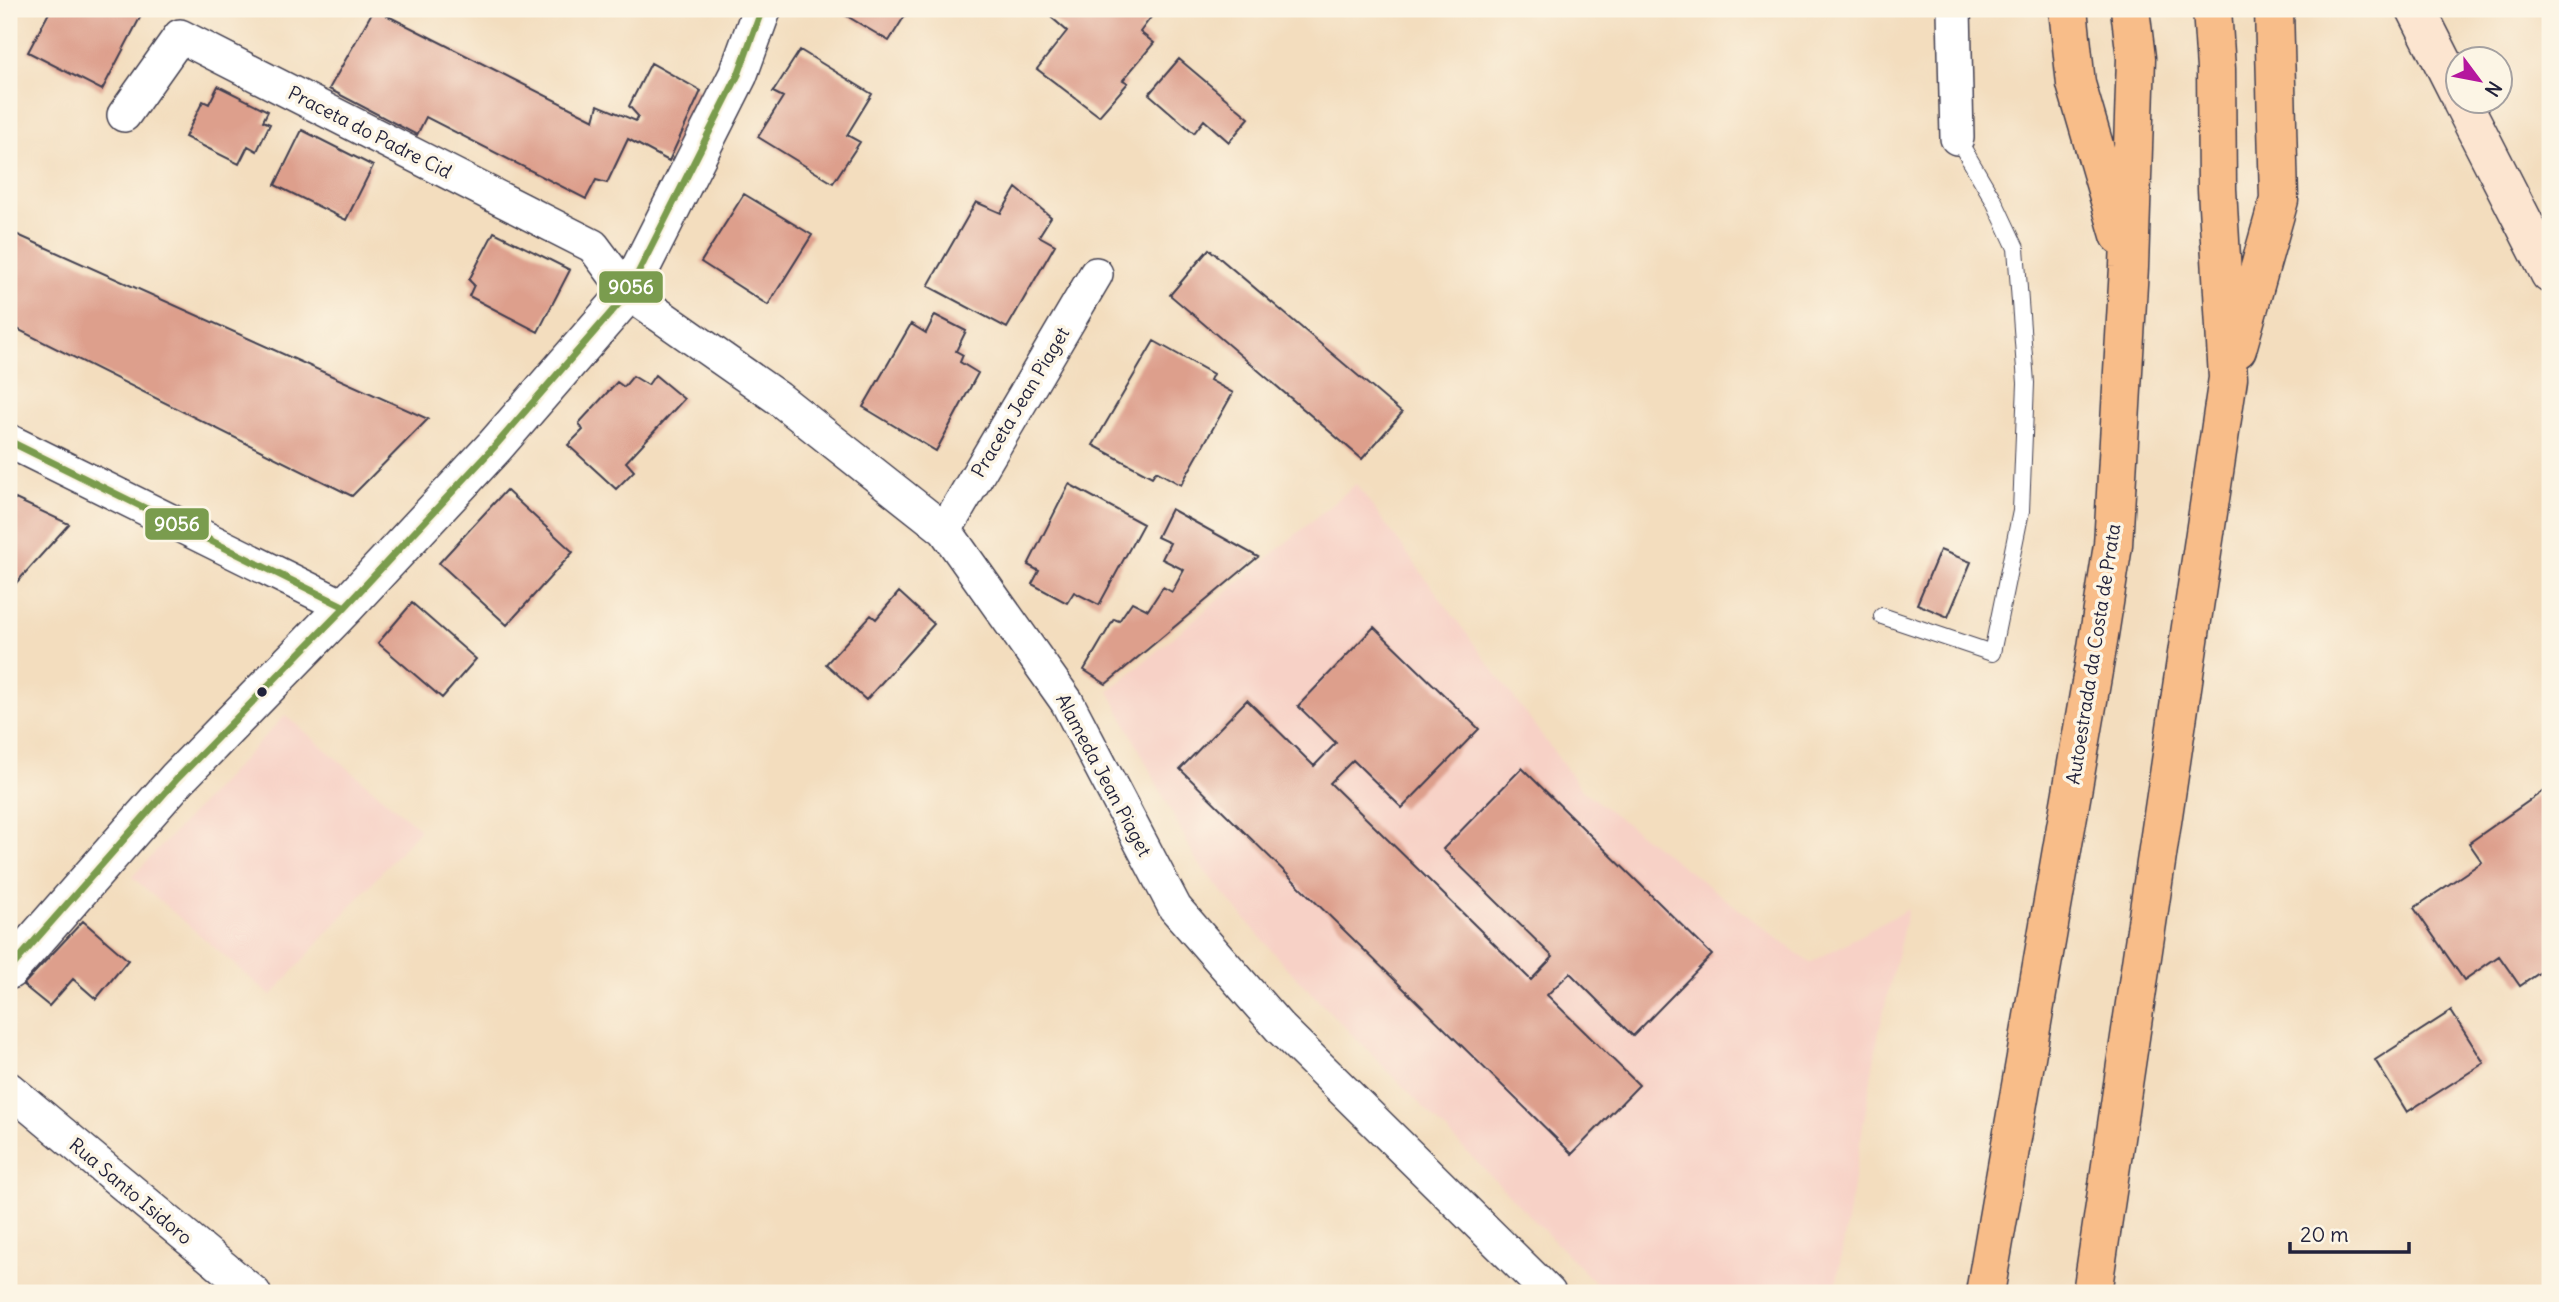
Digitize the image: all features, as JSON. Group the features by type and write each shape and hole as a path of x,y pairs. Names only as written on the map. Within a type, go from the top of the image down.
{"highway":[{"path":"2068,9 2076,84 2129,267"},
{"name":"Autoestrada da Costa de Prata","path":"1985,1293 2113,545 2129,267 2136,58 2130,9"},
{"path":"2212,9 2216,69 2217,189 2228,378"},
{"path":"2092,1293 2228,378 2279,200 2274,9"}],"main road":[{"path":"2416,9 2444,64"},
{"path":"2469,116 2550,274"}],"street":[{"path":"9,970 177,779 345,607 495,446 628,293 738,75 762,9"},
{"path":"1954,9 1957,138"},
{"name":"Praceta do Padre Cid","path":"124,115 180,36 593,246 628,293"},
{"name":"Praceta Jean Piaget","path":"945,530 1096,274"},
{"name":"Alameda Jean Piaget","path":"628,293 778,398 945,530 1067,702 1175,908 1279,1027 1549,1293"},
{"path":"9,441 345,607"},
{"name":"Rua Santo Isidoro","path":"9,1089 254,1293"}],"lane":[{"path":"1882,616 1992,653 2021,511 2026,383 2016,248 1994,201 1957,138"}],"shaded area":[{"path":"1356,484 1582,790 1810,963 1908,909 1879,1031 1835,1293 1605,1293 1283,964 1197,862 1109,691"},
{"path":"285,715 420,829 271,996 132,877"}],"building":[{"path":"51,9 136,9 143,12 102,90 28,52"},
{"path":"374,9 594,120 598,105 636,121 638,116 629,106 651,63 701,91 669,161 628,139 607,183 596,180 586,199 426,117 417,135 329,89"},
{"path":"835,9 909,9 889,41"},
{"path":"1057,9 1157,9 1140,32 1154,43 1123,80 1128,83 1099,116 1037,69 1067,31 1051,17"},
{"path":"800,50 872,94 847,135 860,142 833,183 758,137 783,97 773,92"},
{"path":"1179,59 1249,118 1229,142 1204,120 1194,133 1149,94"},
{"path":"218,86 268,111 263,121 270,124 257,151 248,146 239,164 185,137 203,101 209,104"},
{"path":"302,130 373,166 346,220 275,185"},
{"path":"1016,188 1051,217 1039,236 1055,245 1007,328 928,286 976,202 1001,213"},
{"path":"744,194 812,235 768,305 701,262"},
{"path":"9,231 428,419 352,496 9,325"},
{"path":"494,232 570,270 538,332 469,296 474,285 469,280"},
{"path":"1209,249 1402,413 1362,459 1170,295"},
{"path":"935,315 966,331 956,351 963,355 960,362 978,373 936,451 863,407 911,324 926,333"},
{"path":"1154,341 1213,374 1210,380 1233,393 1181,485 1156,471 1152,477 1093,445"},
{"path":"655,375 684,399 626,462 634,471 616,489 568,445 583,430 579,423 617,382 624,387 633,376 648,385"},
{"path":"1069,484 1143,524 1099,605 1074,592 1067,603 1032,584 1039,571 1028,565"},
{"path":"506,490 573,552 507,625 439,563"},
{"path":"9,496 69,524 9,591"},
{"path":"1171,509 1258,557 1106,684 1084,670 1114,619 1119,621 1132,602 1148,610 1163,587 1172,592 1184,570 1162,559 1170,543 1157,537"},
{"path":"1940,550 1971,562 1948,617 1917,604"},
{"path":"899,592 934,624 866,700 826,664 871,615 876,619"},
{"path":"412,603 476,659 442,698 378,643"},
{"path":"1374,627 1479,729 1402,808 1353,760 1330,783 1531,980 1553,957 1443,849 1522,768 1712,955 1633,1036 1570,973 1547,995 1639,1085 1572,1154 1180,769 1247,700 1314,766 1336,743 1298,706"},
{"path":"2546,789 2550,795 2550,976 2545,969 2520,986 2499,956 2464,980 2414,908 2482,862 2469,843"},
{"path":"83,921 128,960 96,999 73,979 49,1006 23,985"},
{"path":"2451,1011 2484,1063 2407,1112 2375,1060"}],"transit line":[{"name":"9056","path":"9,970 177,779 345,607 495,446 628,293 738,75 762,9"},
{"name":"9056","path":"9,441 345,607"}]}
